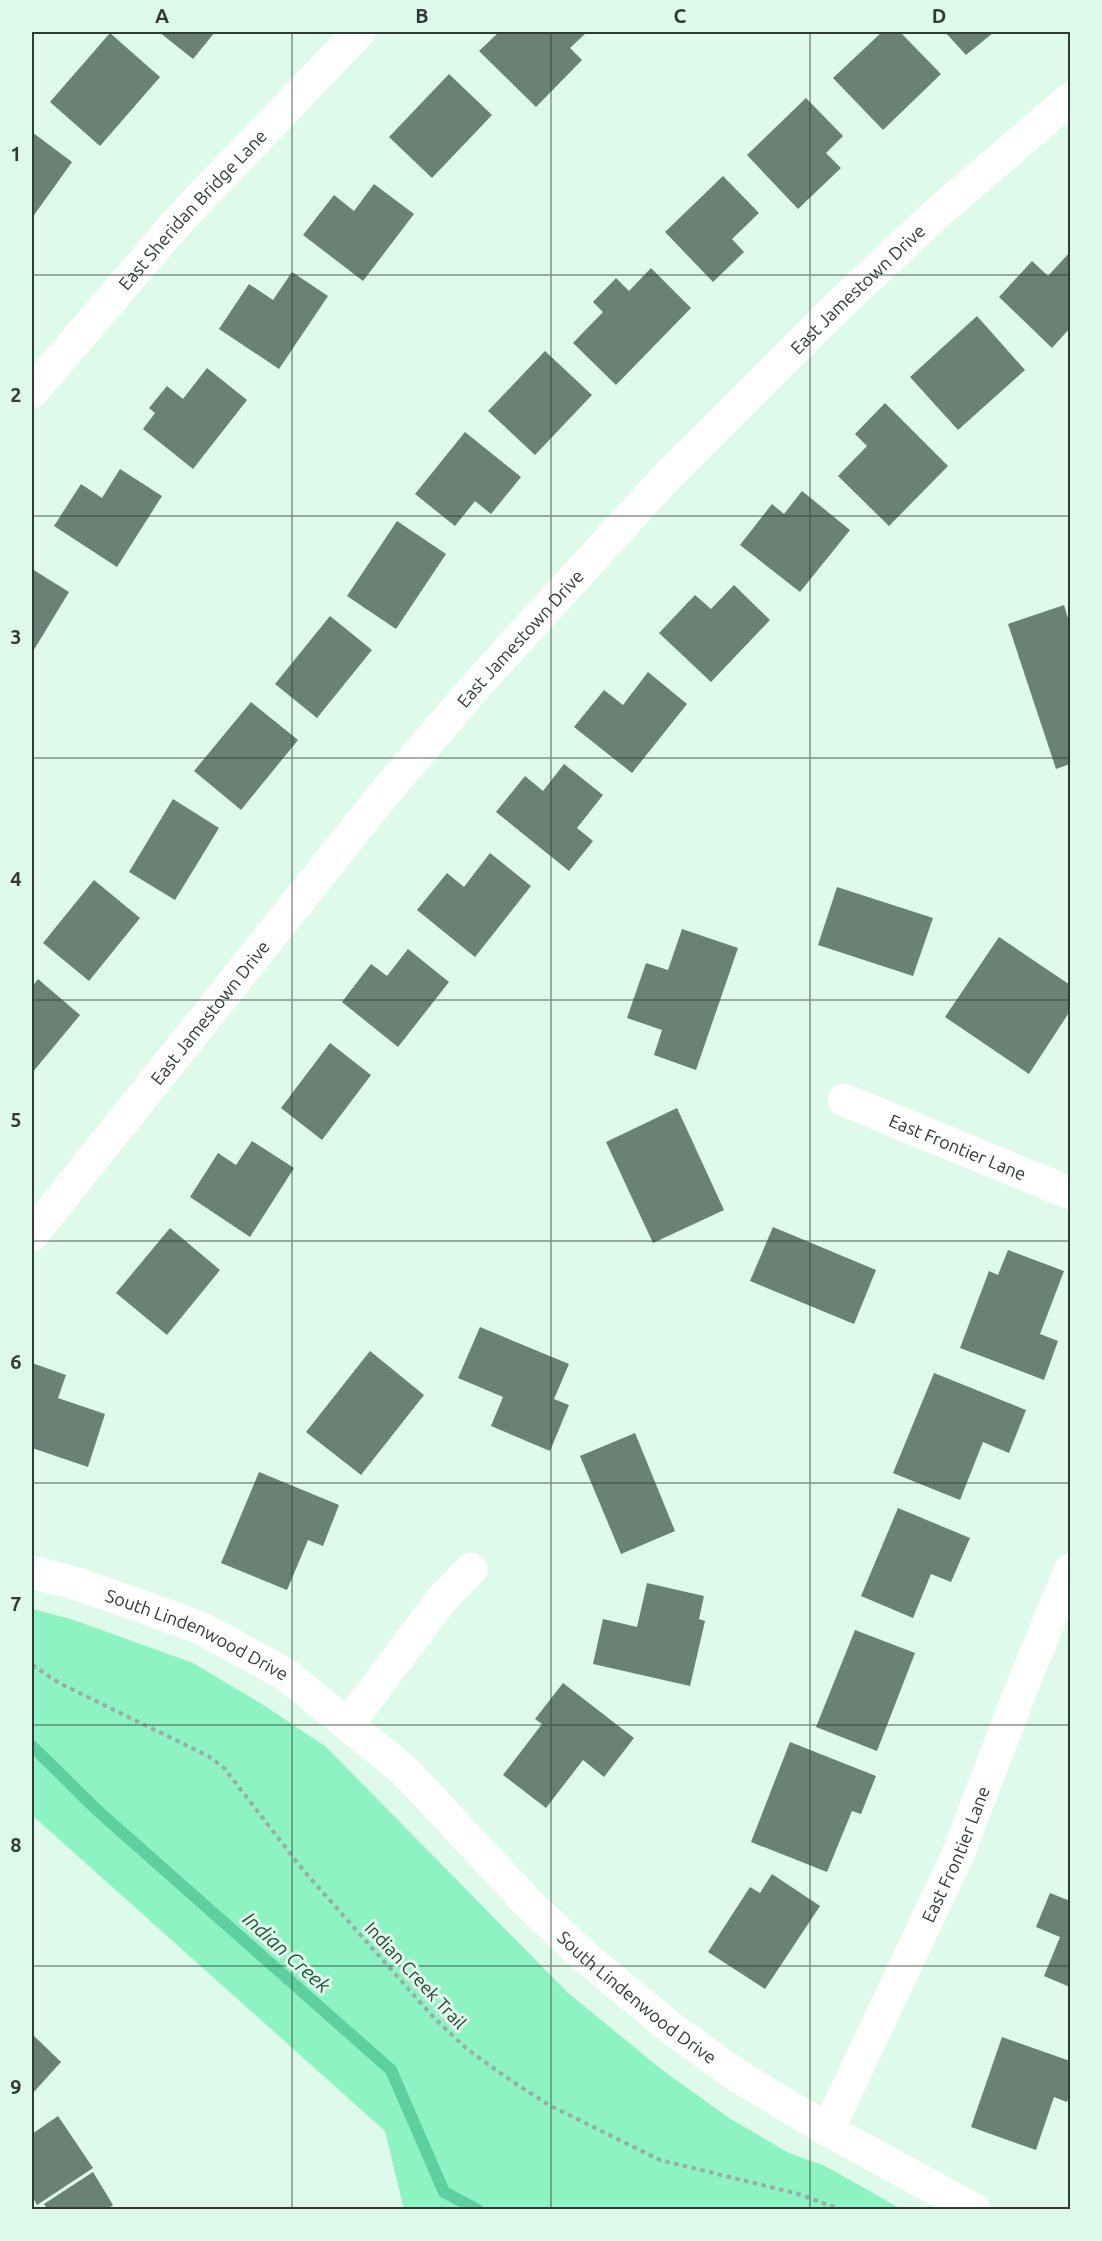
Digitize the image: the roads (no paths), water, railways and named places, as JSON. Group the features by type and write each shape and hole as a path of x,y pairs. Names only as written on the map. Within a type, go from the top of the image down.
{"street":[{"name":"East Sheridan Bridge Lane","path":"32,392 179,220 359,32"},
{"name":"East Jamestown Drive","path":"32,1235 387,790 475,687 645,500 845,299 936,214 1071,99"},
{"name":"East Frontier Lane","path":"844,1100 1071,1193"},
{"path":"348,1724 442,1599 471,1569"},
{"name":"East Frontier Lane","path":"828,2130 958,1854 1020,1692 1071,1570"},
{"name":"South Lindenwood Drive","path":"32,1572 81,1585 199,1627 285,1674 404,1770 529,1904 584,1956 671,2028 738,2076 828,2130 974,2210"}],"waterway":[{"name":"Indian Creek","path":"32,1746 98,1811 391,2070 444,2192 478,2210"}]}
